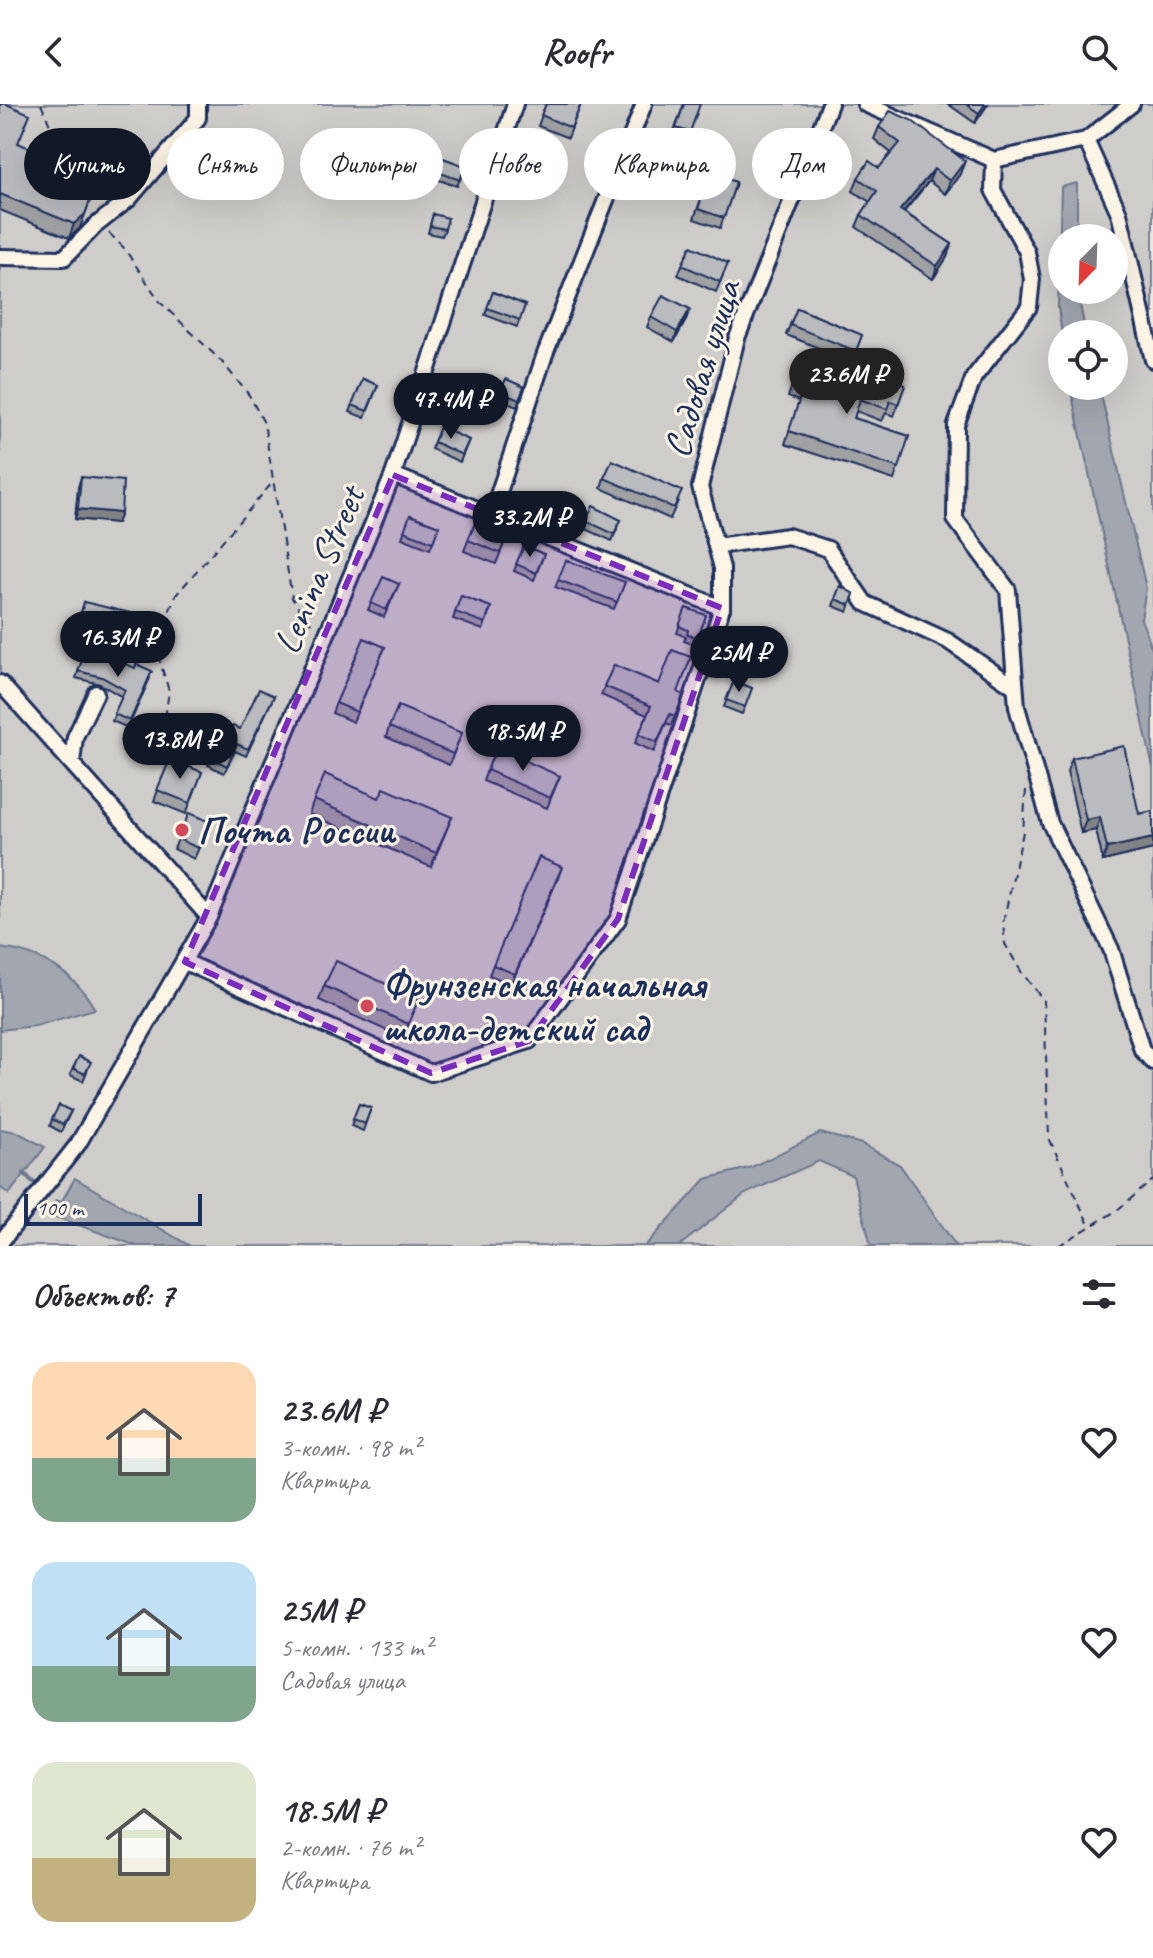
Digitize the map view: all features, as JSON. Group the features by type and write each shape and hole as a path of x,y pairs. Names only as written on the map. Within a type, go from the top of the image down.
{"street":[{"path":"0,257 64,258 129,199 198,118 198,104"},
{"name":"Lenina Street","path":"0,1243 78,1144 209,917 393,475 515,104"},
{"path":"491,516 545,354 644,104"},
{"name":"Садовая улица","path":"185,962 431,1073 529,1041 618,919 722,608 722,568 700,487 737,338 830,104"},
{"path":"865,104 994,160 1086,140 1132,104"},
{"path":"1086,140 1119,213 1153,360"},
{"path":"994,160 993,190 1027,252 1032,279 1029,307 974,377 956,425 955,519 1008,590 1017,707 1050,823 1111,949 1142,1050 1153,1062"},
{"path":"393,475 722,608"},
{"path":"716,546 788,536 828,549 865,603 948,641 1015,687"},
{"path":"0,683 209,917"},
{"path":"72,763 75,737 96,693"}],"path":[{"path":"41,104 63,156 75,171 89,204"},
{"path":"99,223 124,248 161,303 222,362 249,395 264,423 292,598 305,618 326,635"},
{"path":"161,745 169,691 155,646 176,595 273,482"},
{"path":"1027,779 1023,832 1003,923 1005,944 1044,1001 1049,1138 1089,1225"},
{"path":"1058,1246 1116,1211 1153,1180"}],"highlighted area":[{"path":"393,475 722,608 618,919 529,1041 431,1073 185,962"}],"shaded area":[{"path":"0,104 1153,104 1153,1246 0,1246"},
{"path":"1077,183 1077,224 1060,224 1061,187"},
{"path":"1058,304 1080,304 1083,320 1060,320"},
{"path":"1073,400 1102,400 1146,588 1141,619 1153,651 1153,768"},
{"path":"0,948 30,954 55,966 77,985 95,1009 35,1026 0,1030"},
{"path":"0,1129 17,1132 45,1147 9,1194 0,1187"},
{"path":"820,1133 862,1144 900,1165 956,1246 871,1246 853,1176 819,1161 745,1194 679,1246 645,1246 706,1179 752,1167"},
{"path":"75,1178 190,1246 137,1246 53,1216"}],"building":[{"path":"0,104 6,104 30,114 18,143 24,146 24,200 90,200 85,214 74,224 0,194"},
{"path":"546,104 581,104 571,128 541,115"},
{"path":"684,104 700,104 691,128 676,128"},
{"path":"966,104 985,104 979,113"},
{"path":"890,111 911,120 965,161 950,181 934,169 900,210 952,244 937,266 861,215 877,191 858,178 869,161 879,168 900,143 879,127"},
{"path":"443,158 459,164 459,180 443,174"},
{"path":"701,200 730,200 724,218 698,209"},
{"path":"433,214 448,218 445,229 430,226"},
{"path":"691,246 728,263 720,282 682,265"},
{"path":"493,292 525,305 520,320 487,308"},
{"path":"663,295 690,309 677,332 651,317"},
{"path":"797,308 862,335 856,351 790,325"},
{"path":"799,365 878,392 883,378 905,385 898,404 890,401 887,409 860,399 854,418 909,436 899,468 789,431 803,389 793,385"},
{"path":"363,379 378,385 367,411 352,405"},
{"path":"506,379 524,387 519,400 500,392"},
{"path":"440,427 469,440 462,455 434,442"},
{"path":"612,460 682,491 674,508 604,478"},
{"path":"81,477 123,481 121,513 78,509"},
{"path":"593,506 621,520 614,534 586,521"},
{"path":"410,515 439,526 433,542 404,531"},
{"path":"475,523 507,536 500,553 468,540"},
{"path":"524,546 544,554 536,573 516,564"},
{"path":"566,560 625,582 617,602 558,580"},
{"path":"383,577 399,584 386,610 371,603"},
{"path":"840,586 854,594 850,605 835,599"},
{"path":"461,596 491,607 485,623 455,612"},
{"path":"84,602 147,617 142,638 79,622"},
{"path":"686,608 706,615 698,638 687,634 688,630 679,626"},
{"path":"364,638 385,647 357,712 336,703"},
{"path":"87,648 135,668 136,664 152,671 130,721 114,714 125,690 102,677 78,671"},
{"path":"672,650 691,657 678,692 683,695 679,707 675,716 670,714 657,742 639,734 651,706 604,686 614,665 659,684"},
{"path":"734,681 752,688 745,707 726,700"},
{"path":"259,689 274,696 248,749 237,744 227,766 211,758 221,736 227,739 233,726 240,729"},
{"path":"398,706 462,733 453,754 389,727"},
{"path":"1124,746 1139,814 1153,811 1153,838 1107,848 1100,817 1086,820 1072,758"},
{"path":"496,748 560,776 550,798 487,770"},
{"path":"170,759 202,772 190,803 157,790"},
{"path":"325,774 379,798 384,788 452,817 436,853 314,800"},
{"path":"189,813 210,822 198,848 178,839"},
{"path":"539,857 562,867 515,974 493,965"},
{"path":"336,961 419,999 408,1024 324,986"},
{"path":"79,1056 91,1062 85,1074 73,1068"},
{"path":"359,1104 371,1108 365,1124 353,1119"},
{"path":"59,1105 71,1111 63,1125 52,1119"}],"waterway":[{"path":"24,1173 37,1186"},
{"path":"56,1201 61,1203"}],"place":[{"name":"Почта России","path":"182,830"},
{"name":"Фрунзенская начальная школа-детский сад","path":"367,1006"}]}
